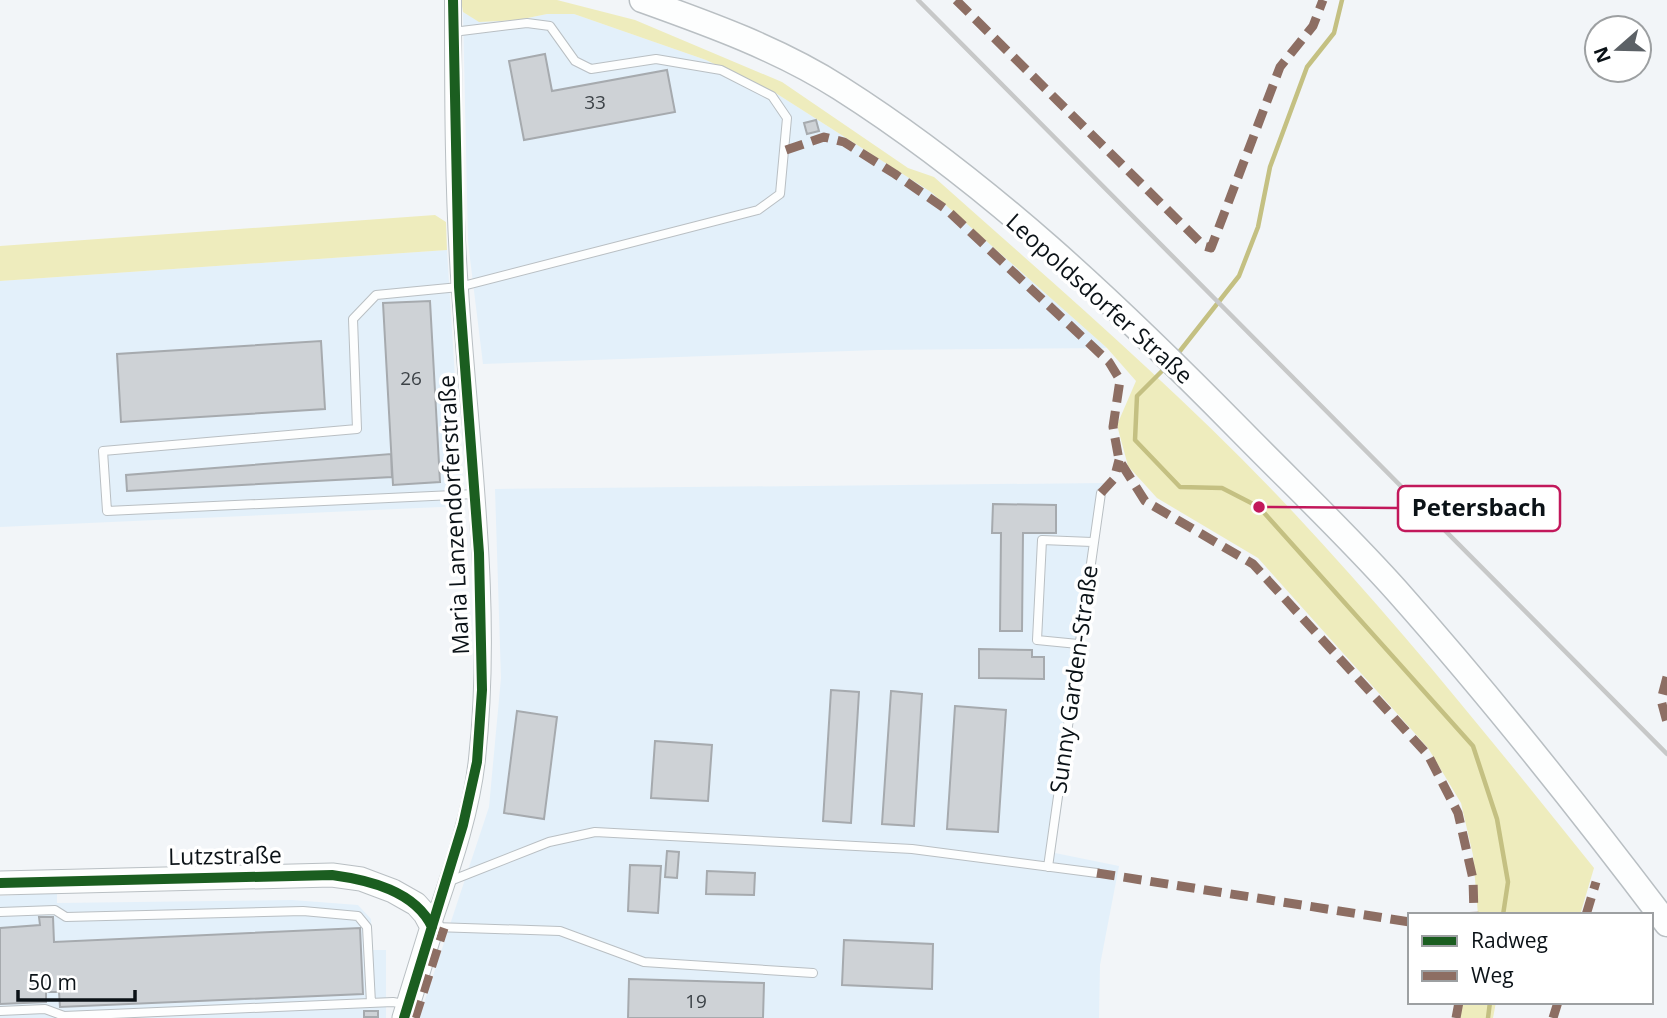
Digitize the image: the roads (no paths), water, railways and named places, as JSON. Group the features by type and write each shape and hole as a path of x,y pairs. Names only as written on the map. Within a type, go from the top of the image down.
{"main road":[{"name":"Leopoldsdorfer Straße","path":"642,0 726,30 838,86 940,158 1051,250 1195,385 1395,588 1577,805 1667,924"}],"street":[{"name":"Maria Lanzendorferstraße","path":"406,1012 447,882 477,762 482,690 482,618 475,494 459,287 453,0"},
{"name":"Lutzstraße","path":"0,883 332,875 361,879 393,891 416,904 432,927"}],"lane":[{"path":"453,32 527,23 550,26 575,61 591,69 656,59 721,70 772,96 787,118 779,194 758,210 459,287 376,295 353,319 357,429 103,451 107,511 475,494"},
{"name":"Sunny Garden-Straße","path":"1048,867 1101,492"},
{"path":"1078,644 1037,640 1042,540 1092,542"},
{"path":"447,882 549,842 595,832 912,849 1097,873"},
{"path":"0,912 55,910 66,917 303,911 358,916 367,927 368,1003"},
{"path":"432,927 560,930 644,962 813,973"},
{"path":"0,1011 45,1009 64,1016 368,1003 406,1012"}],"waterway":[{"path":"1176,356 1239,276 1258,227 1270,167 1307,67 1334,33 1342,0"},
{"path":"1165,368 1137,396 1135,440 1180,487 1222,488 1259,507 1473,746 1497,819 1508,882 1503,913"},
{"path":"1488,1018 1490,1004"}],"railway":[{"path":"918,0 1667,754"}],"place":[{"name":"Petersbach","path":"1259,507"}]}
